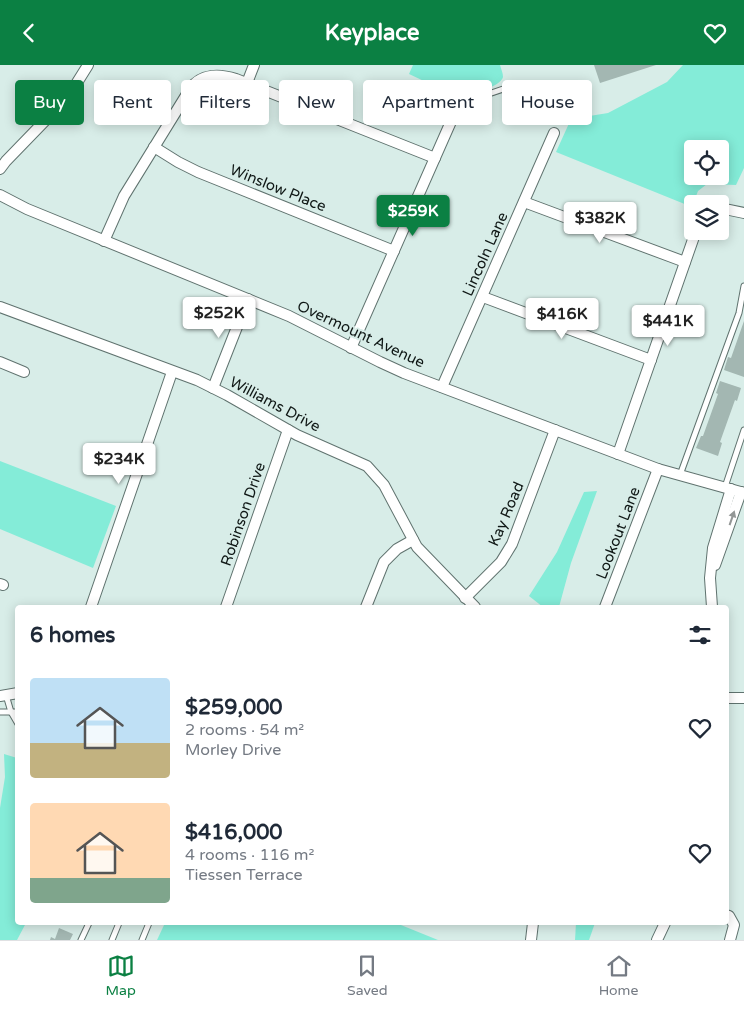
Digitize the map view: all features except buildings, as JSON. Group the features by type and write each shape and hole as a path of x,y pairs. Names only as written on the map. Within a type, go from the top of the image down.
{"street":[{"path":"0,169 68,97 88,65"},
{"path":"248,80 254,65"},
{"path":"200,80 219,75 239,80"},
{"path":"269,92 435,158"},
{"path":"104,241 124,196 181,104"},
{"path":"351,348 449,125"},
{"name":"Lincoln Lane","path":"442,387 554,133"},
{"name":"Winslow Place","path":"154,147 178,162 198,171 394,251"},
{"name":"Overmount Avenue","path":"0,195 26,209 290,316 404,373 658,469 735,490"},
{"path":"524,202 685,262"},
{"path":"729,210 744,213"},
{"path":"618,454 693,240"},
{"path":"483,297 651,360"},
{"path":"213,388 248,299"},
{"name":"Williams Drive","path":"0,307 213,388 288,430 367,466 384,485 413,540 427,559 472,605"},
{"path":"0,362 24,372"},
{"path":"92,605 172,371"},
{"name":"Robinson Drive","path":"227,605 288,430"},
{"name":"Kay Road","path":"465,598 501,562 512,544 555,430"},
{"name":"Lookout Lane","path":"606,605 658,469"},
{"path":"712,605 710,578 714,548 735,490"},
{"path":"367,605 384,562 396,549 413,540"},
{"path":"729,698 744,698"},
{"path":"729,918 734,925 730,940"},
{"path":"531,940 533,925"},
{"path":"657,940 664,925"}],"lane":[{"path":"680,475 740,313 744,286"},
{"path":"735,490 744,430"},
{"path":"3,696 15,718"},
{"path":"0,712 15,711"},
{"path":"81,940 87,925"},
{"path":"112,940 118,925"},
{"path":"142,940 148,925"}],"green space":[{"path":"413,65 500,65 503,77 501,81 492,86 492,80 422,80 409,74"},
{"path":"683,65 744,65 744,168 736,185 729,185 729,140 684,140 684,185 706,185 698,191 696,195 684,195 684,204 556,152 568,125 592,125 592,116 608,113 667,82"},
{"path":"0,461 116,506 93,568 0,529"},
{"path":"597,491 571,563 560,605 540,605 529,596 557,552 584,492"},
{"path":"4,754 15,757 15,925 25,925 17,940 0,940 0,808 5,777"},
{"path":"164,925 401,925 438,940 157,940"},
{"path":"576,925 594,925 589,940 575,940"}]}
